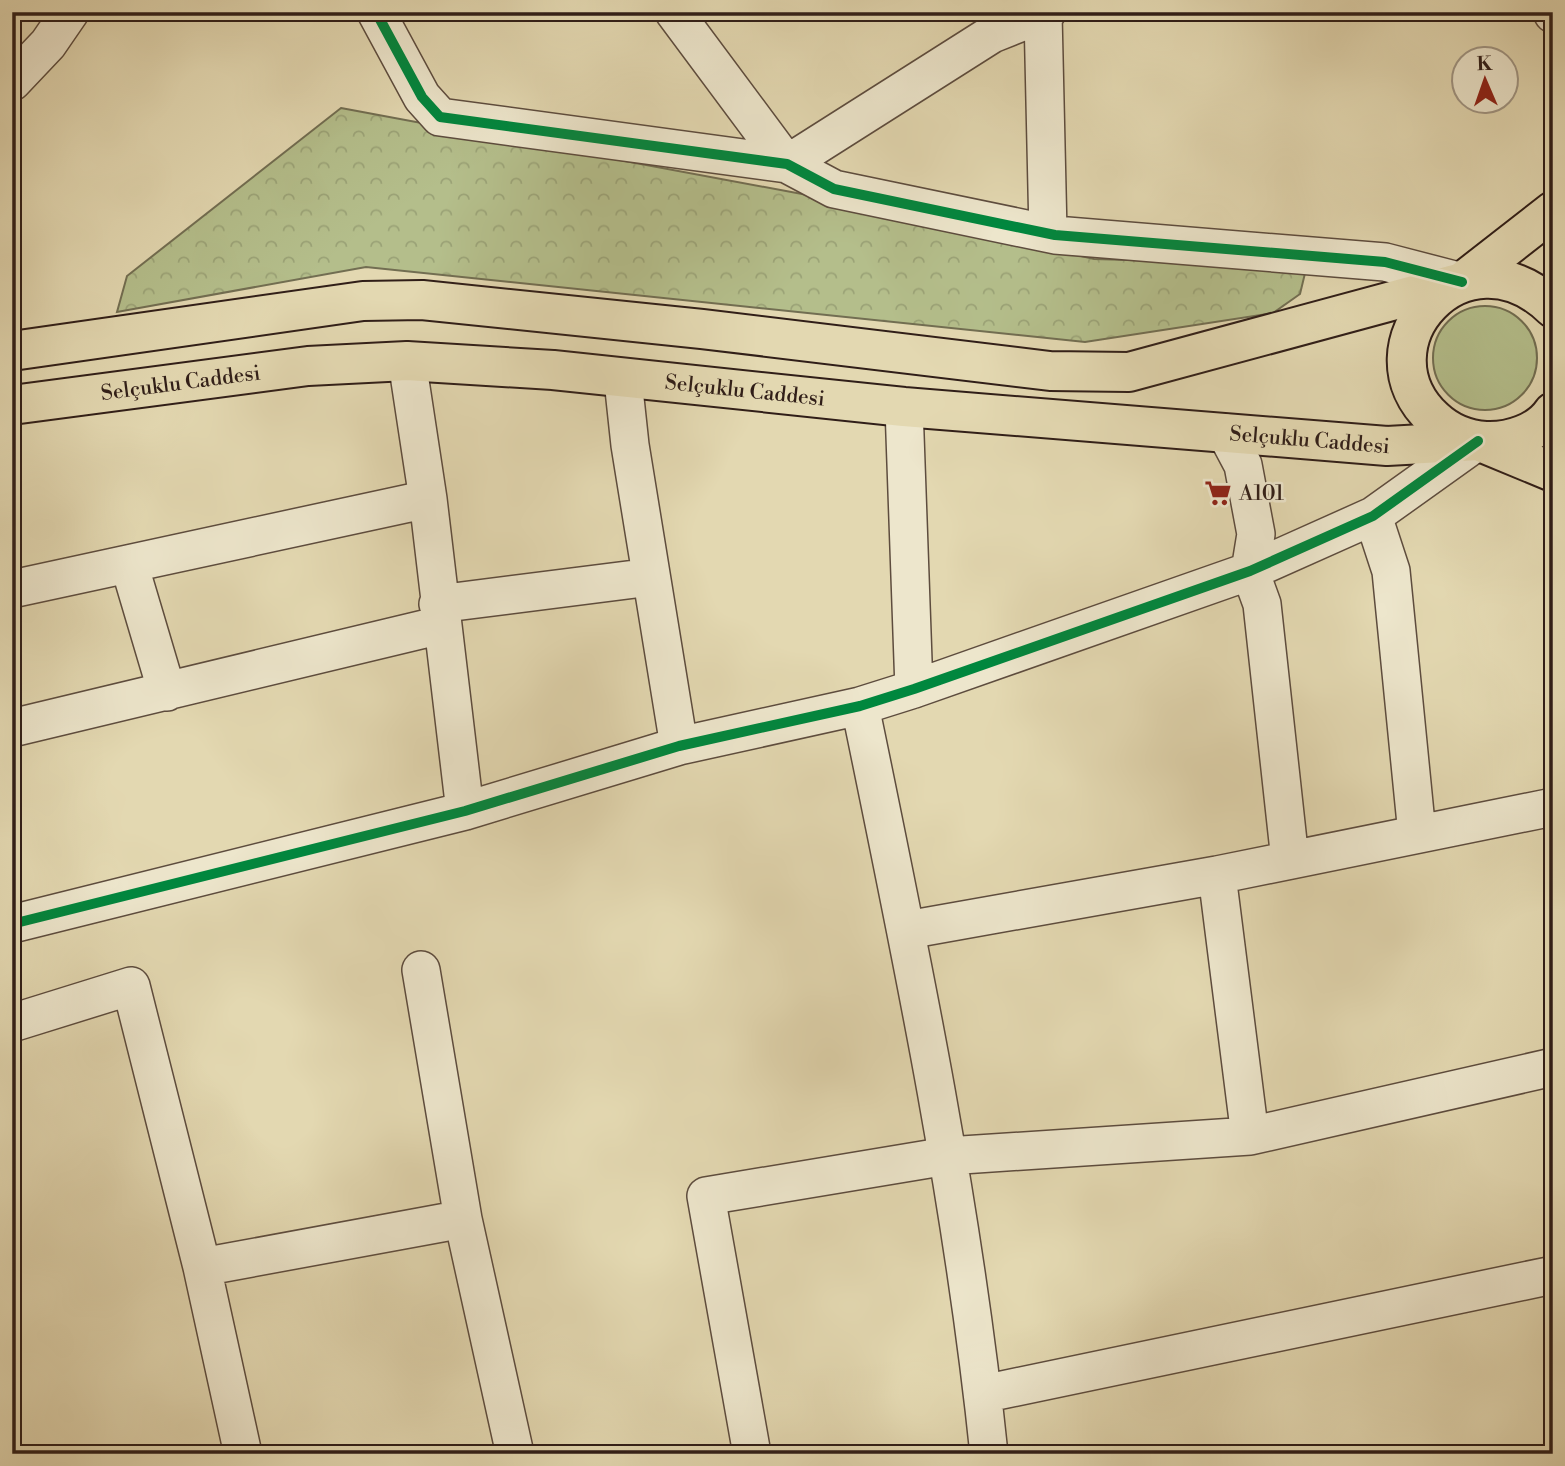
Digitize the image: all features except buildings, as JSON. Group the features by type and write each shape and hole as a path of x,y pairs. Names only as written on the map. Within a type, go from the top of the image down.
{"main road":[{"path":"1462,282 1553,211"},
{"name":"Selçuklu Caddesi","path":"12,351 363,301 422,300 702,329 1050,371 1129,372 1462,282 1486,278 1510,280 1536,292 1553,308"},
{"name":"Selçuklu Caddesi","path":"1462,282 1440,293 1423,311 1411,333 1407,357 1410,385 1424,410 1445,429 1553,472"},
{"name":"Selçuklu Caddesi","path":"12,405 308,366 407,361 553,370 623,380 904,407 1387,446 1499,442 1527,434 1553,412"}],"street":[{"path":"12,82 48,44 70,12"},
{"path":"376,12 422,97 440,117 787,164 834,189 1048,233 1385,262 1462,282"},
{"path":"674,12 787,164"},
{"path":"787,164 984,23 1044,13 1048,233"},
{"path":"407,361 428,499 439,615 465,811"},
{"path":"623,380 651,577 679,746"},
{"path":"904,407 914,689"},
{"path":"1226,433 1243,465 1256,534 1250,571 1262,604 1290,860"},
{"path":"12,924 465,811 679,746 860,706 914,689 1250,571 1373,516 1478,441"},
{"path":"12,589 428,499"},
{"path":"1373,516 1391,571 1418,835"},
{"path":"129,564 167,692"},
{"path":"12,728 167,692 439,615 651,577"},
{"path":"860,706 907,930 947,1156 983,1394 989,1454"},
{"path":"907,930 1217,875 1553,807"},
{"path":"1217,875 1251,1136"},
{"path":"421,970 463,1219 515,1454"},
{"path":"12,1023 131,986 202,1267 243,1454"},
{"path":"752,1454 706,1196 947,1156 1251,1136 1553,1068"},
{"path":"202,1267 463,1219"},
{"path":"983,1394 1553,1275"}],"green space":[{"path":"341,108 850,203 1094,259 1307,265 1300,294 1273,313 1085,342 366,267 117,312 127,276"},
{"path":"1485,306 1505,310 1528,329 1533,338 1537,358 1533,378 1514,401 1505,406 1485,410 1465,406 1442,387 1437,378 1433,358 1437,338 1456,315 1465,310"}],"cycle path":[{"path":"376,12 422,97 440,117 787,164 834,189 1055,235 1385,262 1462,282"},
{"path":"12,924 465,811 679,746 860,706 914,689 1250,571 1373,516 1478,441"}],"place":[{"name":"A101","path":"1218,493"}]}
